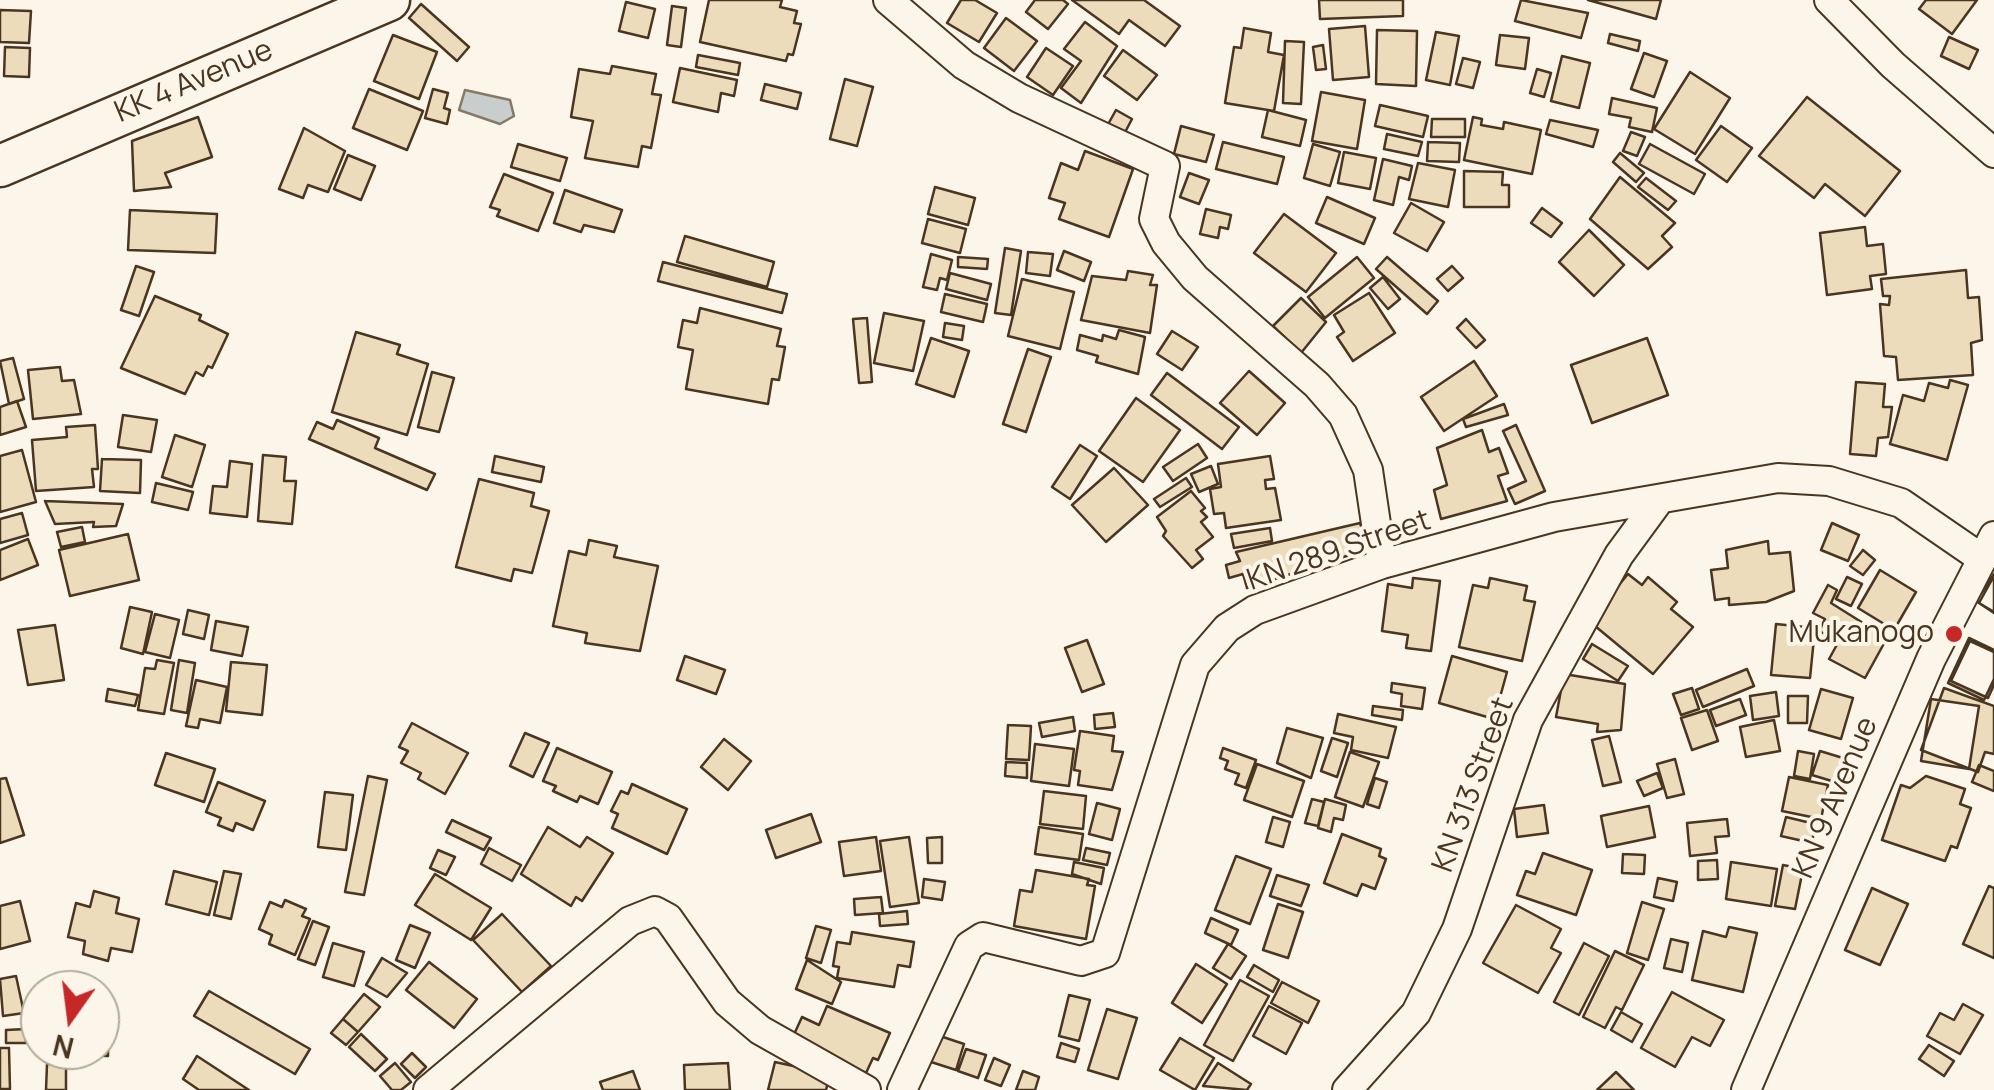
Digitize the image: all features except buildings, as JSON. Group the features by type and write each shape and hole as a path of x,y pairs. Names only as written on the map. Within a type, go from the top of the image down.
{"main road":[{"name":"KK 4 Avenue","path":"0,166 389,0"}],"street":[{"path":"888,0 964,65 1019,98 1164,166 1154,219 1166,242 1195,278 1318,384 1343,415 1368,470 1382,564"},
{"path":"1829,0 1893,65 1994,152"},
{"name":"KN 289 Street","path":"902,1090 968,946 983,936 1081,961 1105,954 1195,665 1212,643 1256,610 1382,564 1554,517 1778,478 1829,481 1901,503 1988,547"},
{"name":"KN 313 Street","path":"1347,1090 1416,1013 1457,929 1528,720 1619,555 1660,499"},
{"name":"KN 9 Avenue","path":"1746,1090 1931,659 1988,547"},
{"path":"428,1090 630,920 655,910 668,918 727,1002 760,1030 866,1090"}],"shaded area":[{"path":"465,90 510,100 514,116 500,124 459,110"}],"place":[{"name":"Mukanogo","path":"1954,634"}]}
